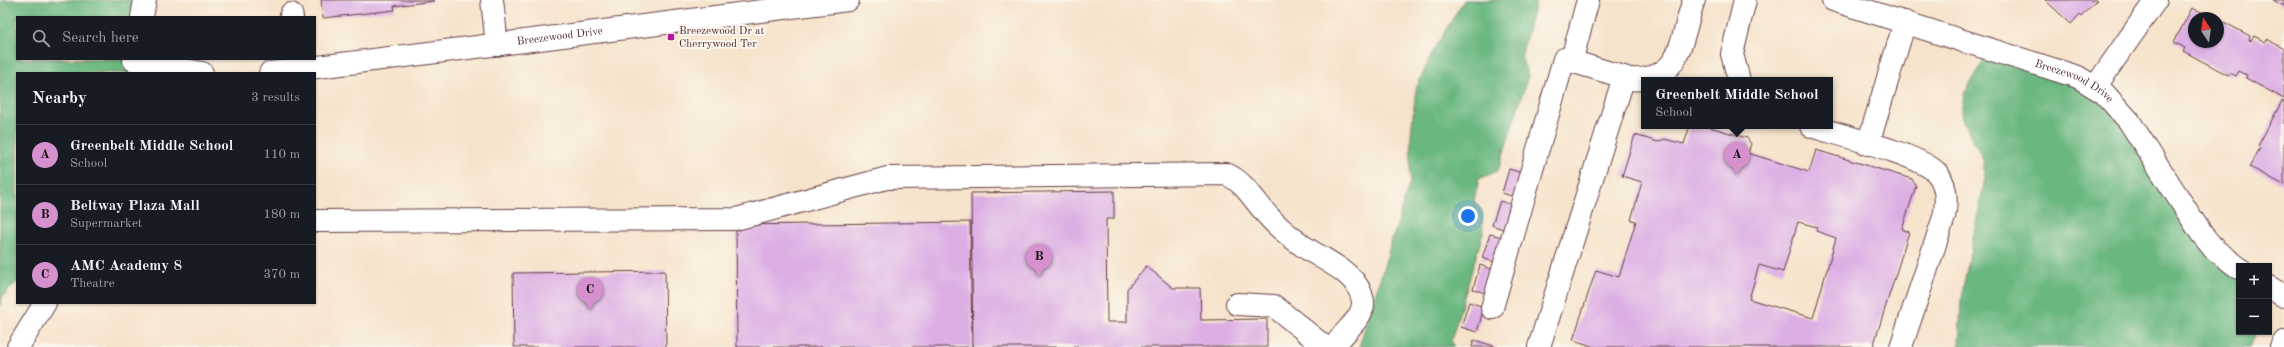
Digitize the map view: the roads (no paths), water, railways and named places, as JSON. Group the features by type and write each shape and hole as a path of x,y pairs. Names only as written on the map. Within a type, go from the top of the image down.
{"street":[{"path":"142,16 145,0"},
{"path":"492,0 497,44"},
{"name":"Breezewood Drive","path":"273,72 299,64 497,44 707,9 848,0"},
{"path":"1571,62 1588,0"},
{"path":"1652,77 1663,71 1674,61 1694,0"},
{"path":"1738,77 1732,54 1734,40 1745,0"},
{"name":"Breezewood Drive","path":"1833,0 1878,7 1905,22 2071,75 2096,86 2117,106 2129,121 2209,244 2225,259 2236,266"},
{"path":"2096,86 2156,0"},
{"path":"1868,144 1905,22"},
{"path":"1492,308 1564,59 1635,81 1641,80"},
{"path":"133,64 194,72"},
{"path":"1539,347 1624,78"},
{"path":"1821,129 1911,157 1936,173 1943,184 1946,194 1944,217 1901,347"},
{"path":"316,221 736,220 887,178 1226,174 1236,179 1280,228 1304,247 1346,273 1358,288 1363,302 1360,312 1335,347"},
{"path":"2272,288 2284,296"},
{"path":"18,347 44,304"},
{"path":"1237,304 1274,306 1325,347"},
{"path":"2281,347 2284,342"}],"place":[{"name":"Breezewood Dr at Cherrywood Ter","path":"671,37"},
{"name":"Greenbelt Middle School","path":"1737,175"},
{"name":"Beltway Plaza Mall","path":"1039,277"},
{"name":"AMC Academy 8","path":"590,310"}]}
